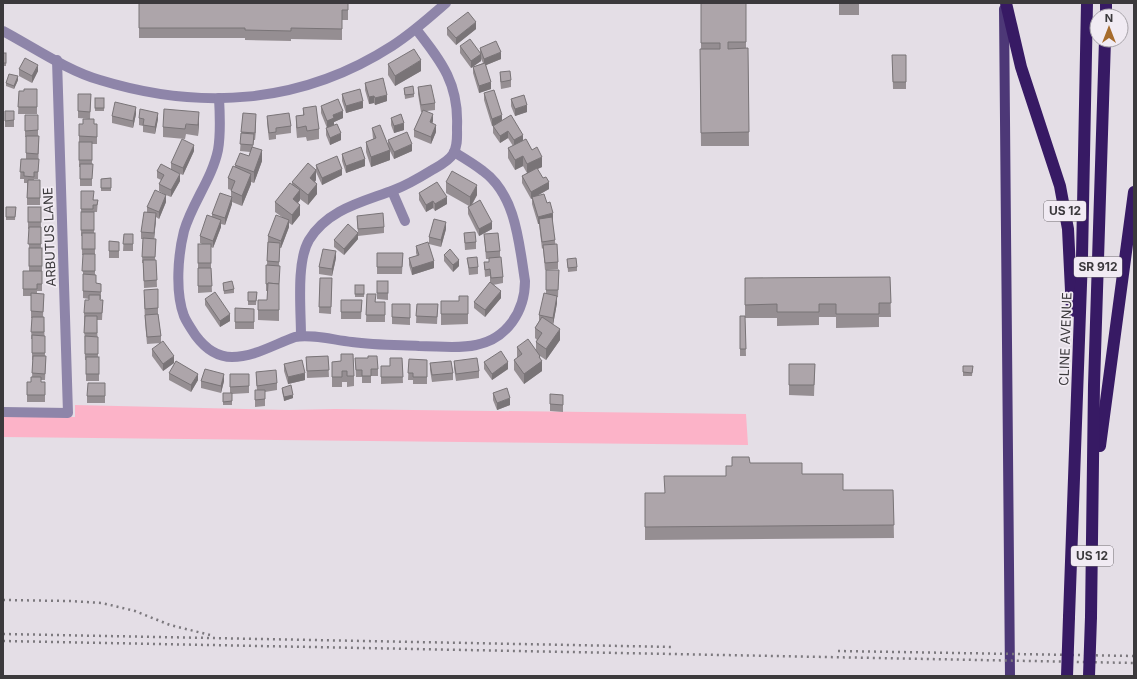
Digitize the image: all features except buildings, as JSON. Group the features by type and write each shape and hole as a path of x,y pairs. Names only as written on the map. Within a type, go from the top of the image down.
{"highway":[{"name":"US 12","path":"1005,3 1021,67 1060,186 1068,229 1071,272 1075,428"},
{"name":"CLINE AVENUE","path":"1067,676 1082,257 1087,3"},
{"name":"SR 912","path":"1093,495 1094,385 1105,48"},
{"path":"1093,495 1134,192"},
{"name":"US 12","path":"1089,676 1093,495"}],"main road":[{"path":"1005,3 1010,676"}],"street":[{"path":"3,31 86,75 130,88 178,96 219,98 261,96 308,86 353,68 392,46 416,29 446,3"},
{"path":"301,336 302,259 309,240 314,233 330,217 341,210 414,181 450,158 454,152 458,120 452,83 439,59 416,29"},
{"name":"ARBUTUS LANE","path":"3,412 68,413 57,60"},
{"path":"219,98 219,134 216,156 209,177 190,215 181,248 179,286 184,315 190,328 200,341 216,354 224,356 240,357 301,336 374,344 462,347 476,345 490,340 508,328 519,311 525,289 516,226 508,204 492,180 484,171 454,152"},
{"path":"392,191 405,221"}],"shaded area":[{"path":"75,405 289,410 335,409 746,414 748,445 3,437 3,416 75,417"}],"railway":[{"path":"3,600 102,603 135,611 170,625 210,635"},
{"path":"3,634 674,647"},
{"path":"3,641 1134,663"},
{"path":"838,651 1134,656"}]}
